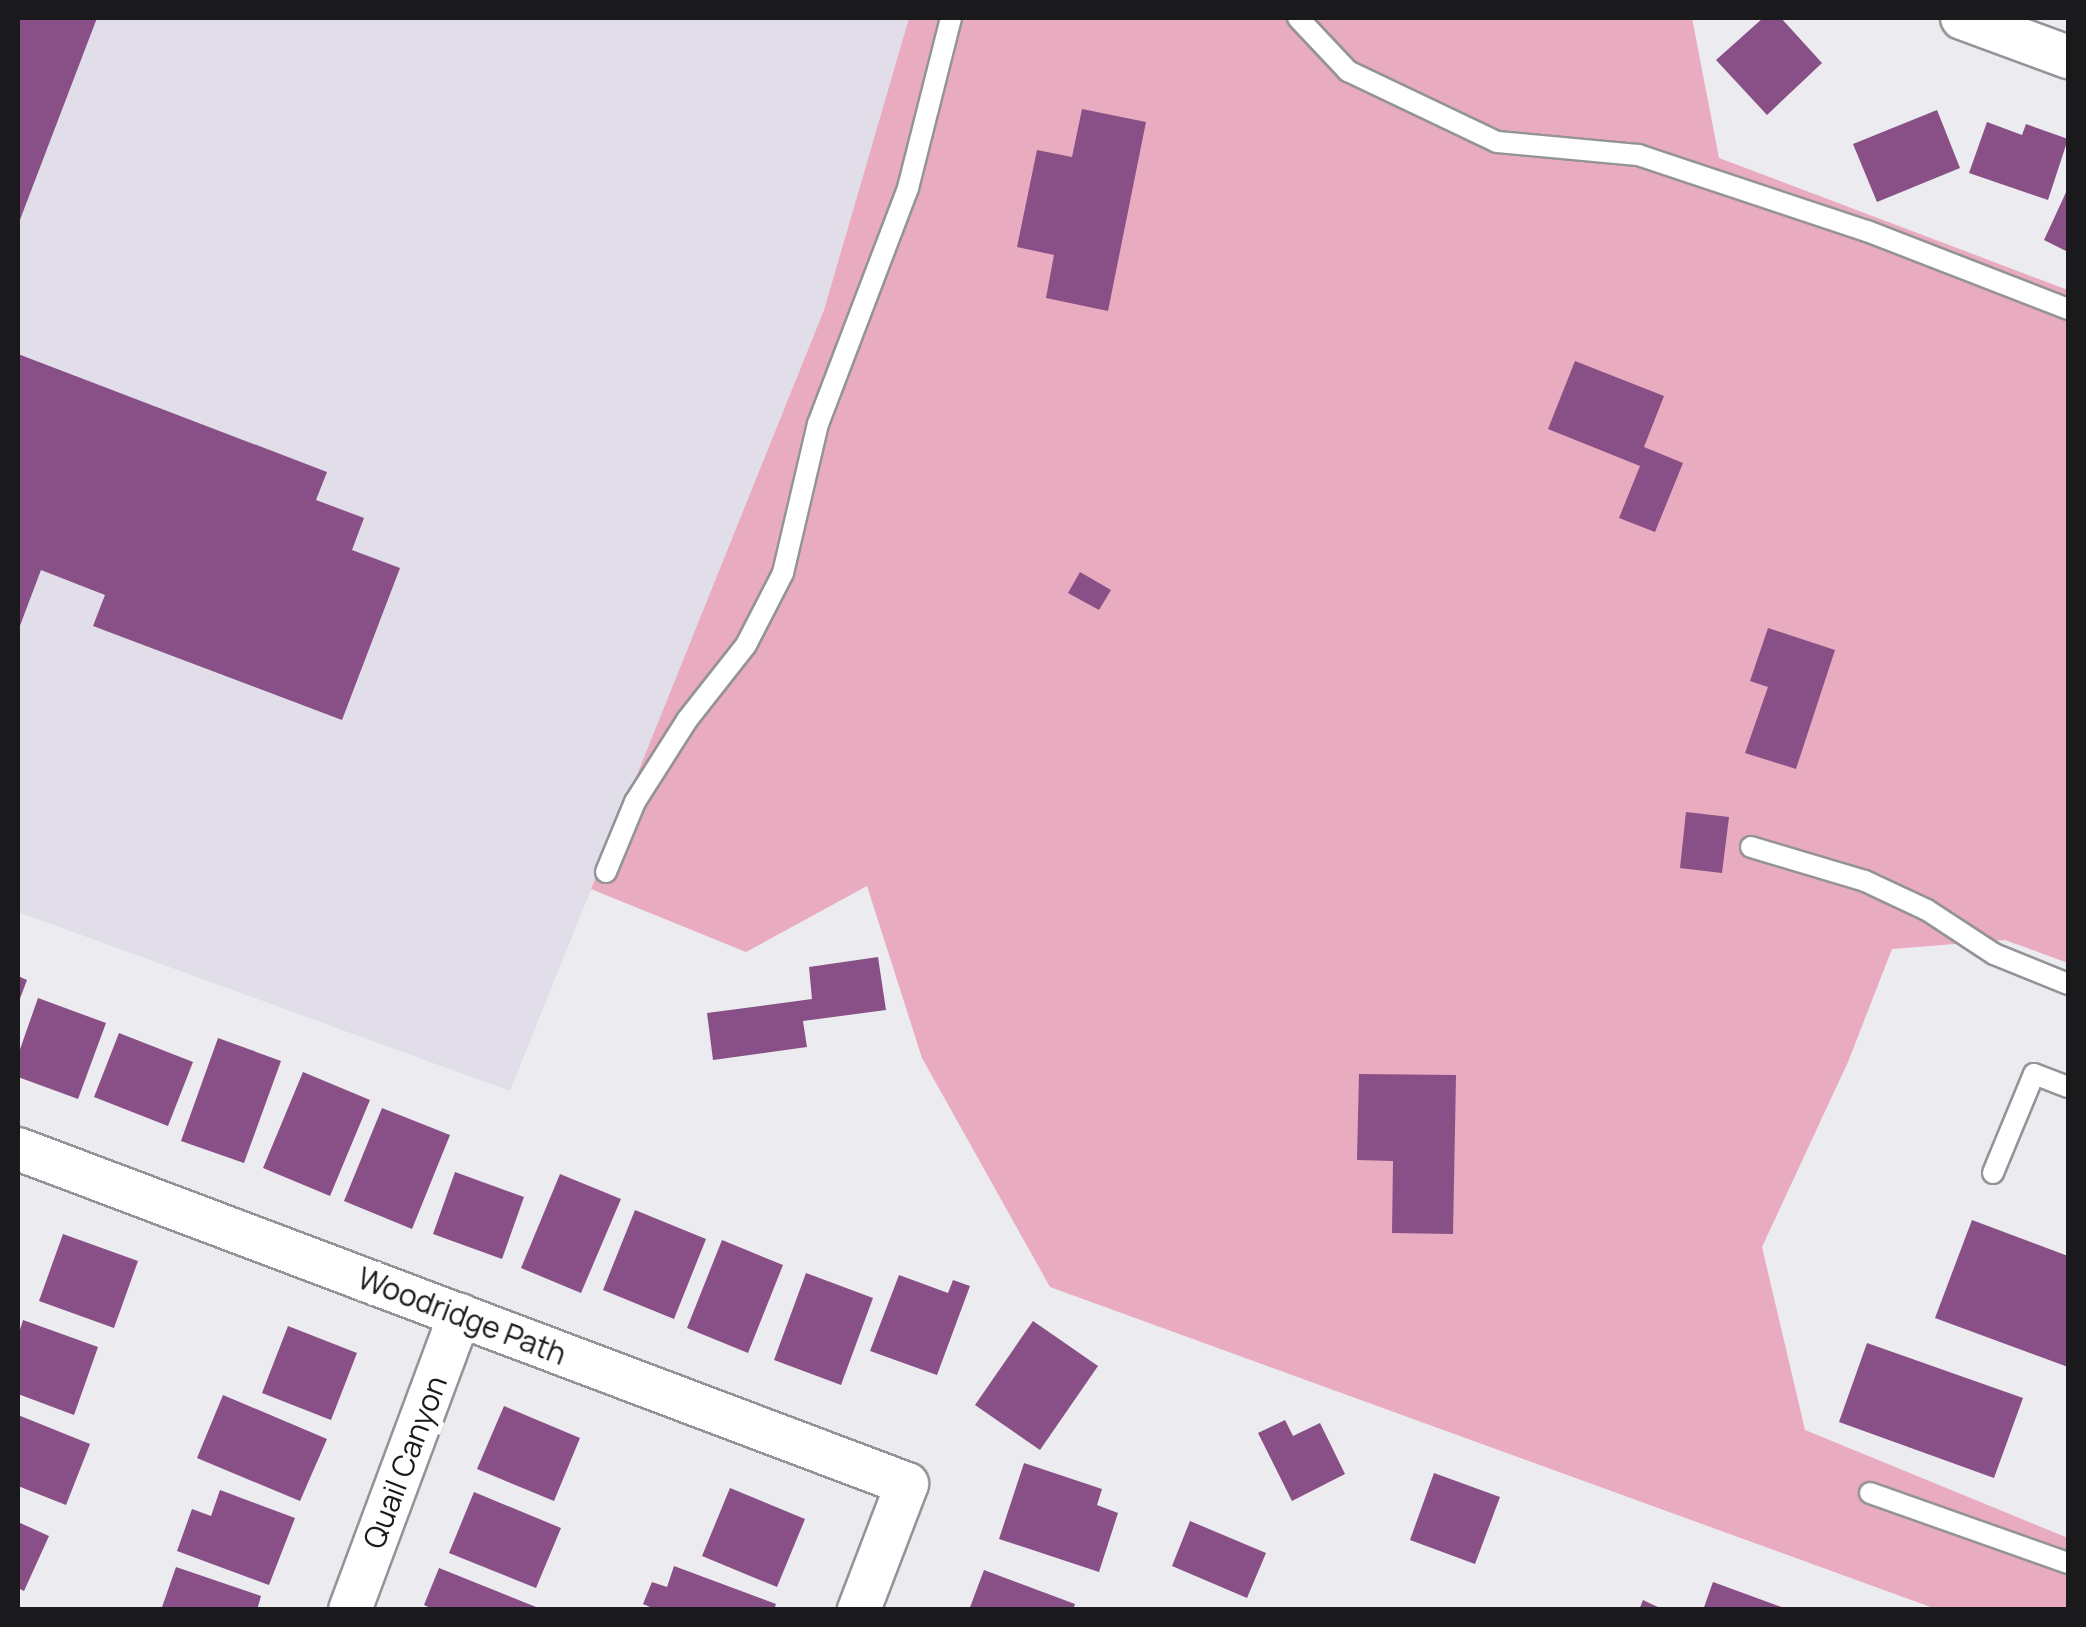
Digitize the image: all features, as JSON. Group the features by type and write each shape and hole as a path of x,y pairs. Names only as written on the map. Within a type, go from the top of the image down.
{"street":[{"path":"1962,18 2068,57"},
{"name":"Woodridge Path","path":"18,1149 907,1484 859,1610"},
{"name":"Quail Canyon","path":"350,1610 460,1315"}],"lane":[{"path":"606,872 636,802 688,720 746,645 783,573 818,424 908,188 951,18"},
{"path":"1298,18 1348,71 1497,142 1638,155 1866,232 2068,309"},
{"path":"1752,847 1864,882 1927,910 1994,954 2068,984"},
{"path":"1993,1173 2034,1074 2068,1087"},
{"path":"1870,1493 2068,1564"}],"shaded area":[{"path":"18,18 909,18 824,310 510,1091 18,912"},
{"path":"909,18 1692,18 1719,158 2068,290 2068,963 2005,940 1892,949 1848,1062 1762,1247 1805,1430 2068,1538 2068,1609 1936,1609 1050,1287 922,1058 867,886 746,952 591,889 824,310"}],"building":[{"path":"18,18 97,18 18,225"},
{"path":"1763,18 1781,18 1822,63 1767,115 1716,60"},
{"path":"1082,109 1146,122 1108,311 1046,298 1054,255 1017,247 1037,150 1072,157"},
{"path":"1937,110 1960,168 1877,202 1853,144"},
{"path":"1987,122 2022,135 2026,124 2068,139 2048,200 1969,173"},
{"path":"2068,188 2068,252 2044,240"},
{"path":"18,354 327,472 316,500 364,518 352,550 400,568 342,720 93,626 105,595 41,570 18,631"},
{"path":"1575,361 1664,396 1644,447 1683,463 1655,532 1619,518 1640,466 1548,429"},
{"path":"1080,572 1111,590 1099,610 1068,593"},
{"path":"1768,628 1835,650 1796,769 1745,753 1768,687 1750,681"},
{"path":"1686,812 1729,817 1722,873 1680,868"},
{"path":"878,957 886,1010 803,1021 807,1047 713,1060 707,1013 812,999 809,967"},
{"path":"18,976 27,980 18,1004"},
{"path":"38,998 106,1023 78,1099 18,1077 18,1055"},
{"path":"119,1033 193,1062 168,1126 94,1097"},
{"path":"218,1038 281,1061 244,1163 181,1141"},
{"path":"303,1072 370,1100 330,1196 263,1168"},
{"path":"1359,1074 1456,1075 1453,1234 1392,1233 1393,1161 1357,1160"},
{"path":"382,1108 450,1135 412,1229 344,1201"},
{"path":"455,1172 524,1197 502,1259 433,1234"},
{"path":"560,1174 621,1199 581,1293 521,1268"},
{"path":"635,1210 706,1239 674,1319 603,1290"},
{"path":"1972,1220 2068,1256 2068,1367 1935,1318"},
{"path":"63,1234 138,1261 114,1328 39,1301"},
{"path":"722,1240 783,1265 748,1353 687,1328"},
{"path":"806,1273 873,1298 841,1385 774,1360"},
{"path":"899,1275 948,1293 953,1280 970,1286 937,1375 870,1351"},
{"path":"23,1320 98,1347 74,1415 18,1394 18,1336"},
{"path":"1033,1321 1098,1366 1040,1450 975,1405"},
{"path":"288,1326 357,1353 331,1420 262,1393"},
{"path":"1867,1343 2023,1398 1994,1478 1839,1422"},
{"path":"223,1395 327,1439 300,1501 197,1458"},
{"path":"504,1406 580,1438 554,1501 477,1469"},
{"path":"18,1415 90,1444 66,1505 18,1486"},
{"path":"1285,1420 1293,1436 1320,1423 1345,1474 1292,1501 1258,1433"},
{"path":"1024,1463 1102,1489 1097,1505 1118,1513 1099,1572 999,1539"},
{"path":"1434,1473 1500,1497 1475,1564 1410,1540"},
{"path":"730,1488 805,1519 777,1587 702,1556"},
{"path":"220,1490 295,1518 269,1585 177,1551 192,1509 211,1516"},
{"path":"474,1492 561,1528 536,1588 449,1553"},
{"path":"1190,1521 1266,1553 1247,1598 1172,1566"},
{"path":"18,1522 49,1536 24,1591 18,1588"},
{"path":"674,1566 776,1604 774,1610 657,1610 643,1604 652,1582 667,1587"},
{"path":"176,1567 261,1596 257,1610 161,1610"},
{"path":"439,1568 541,1610 435,1610 424,1605"},
{"path":"984,1570 1075,1604 1073,1610 969,1610"},
{"path":"1713,1582 1787,1609 1787,1610 1703,1610"},
{"path":"1643,1600 1664,1610 1639,1610"}]}
